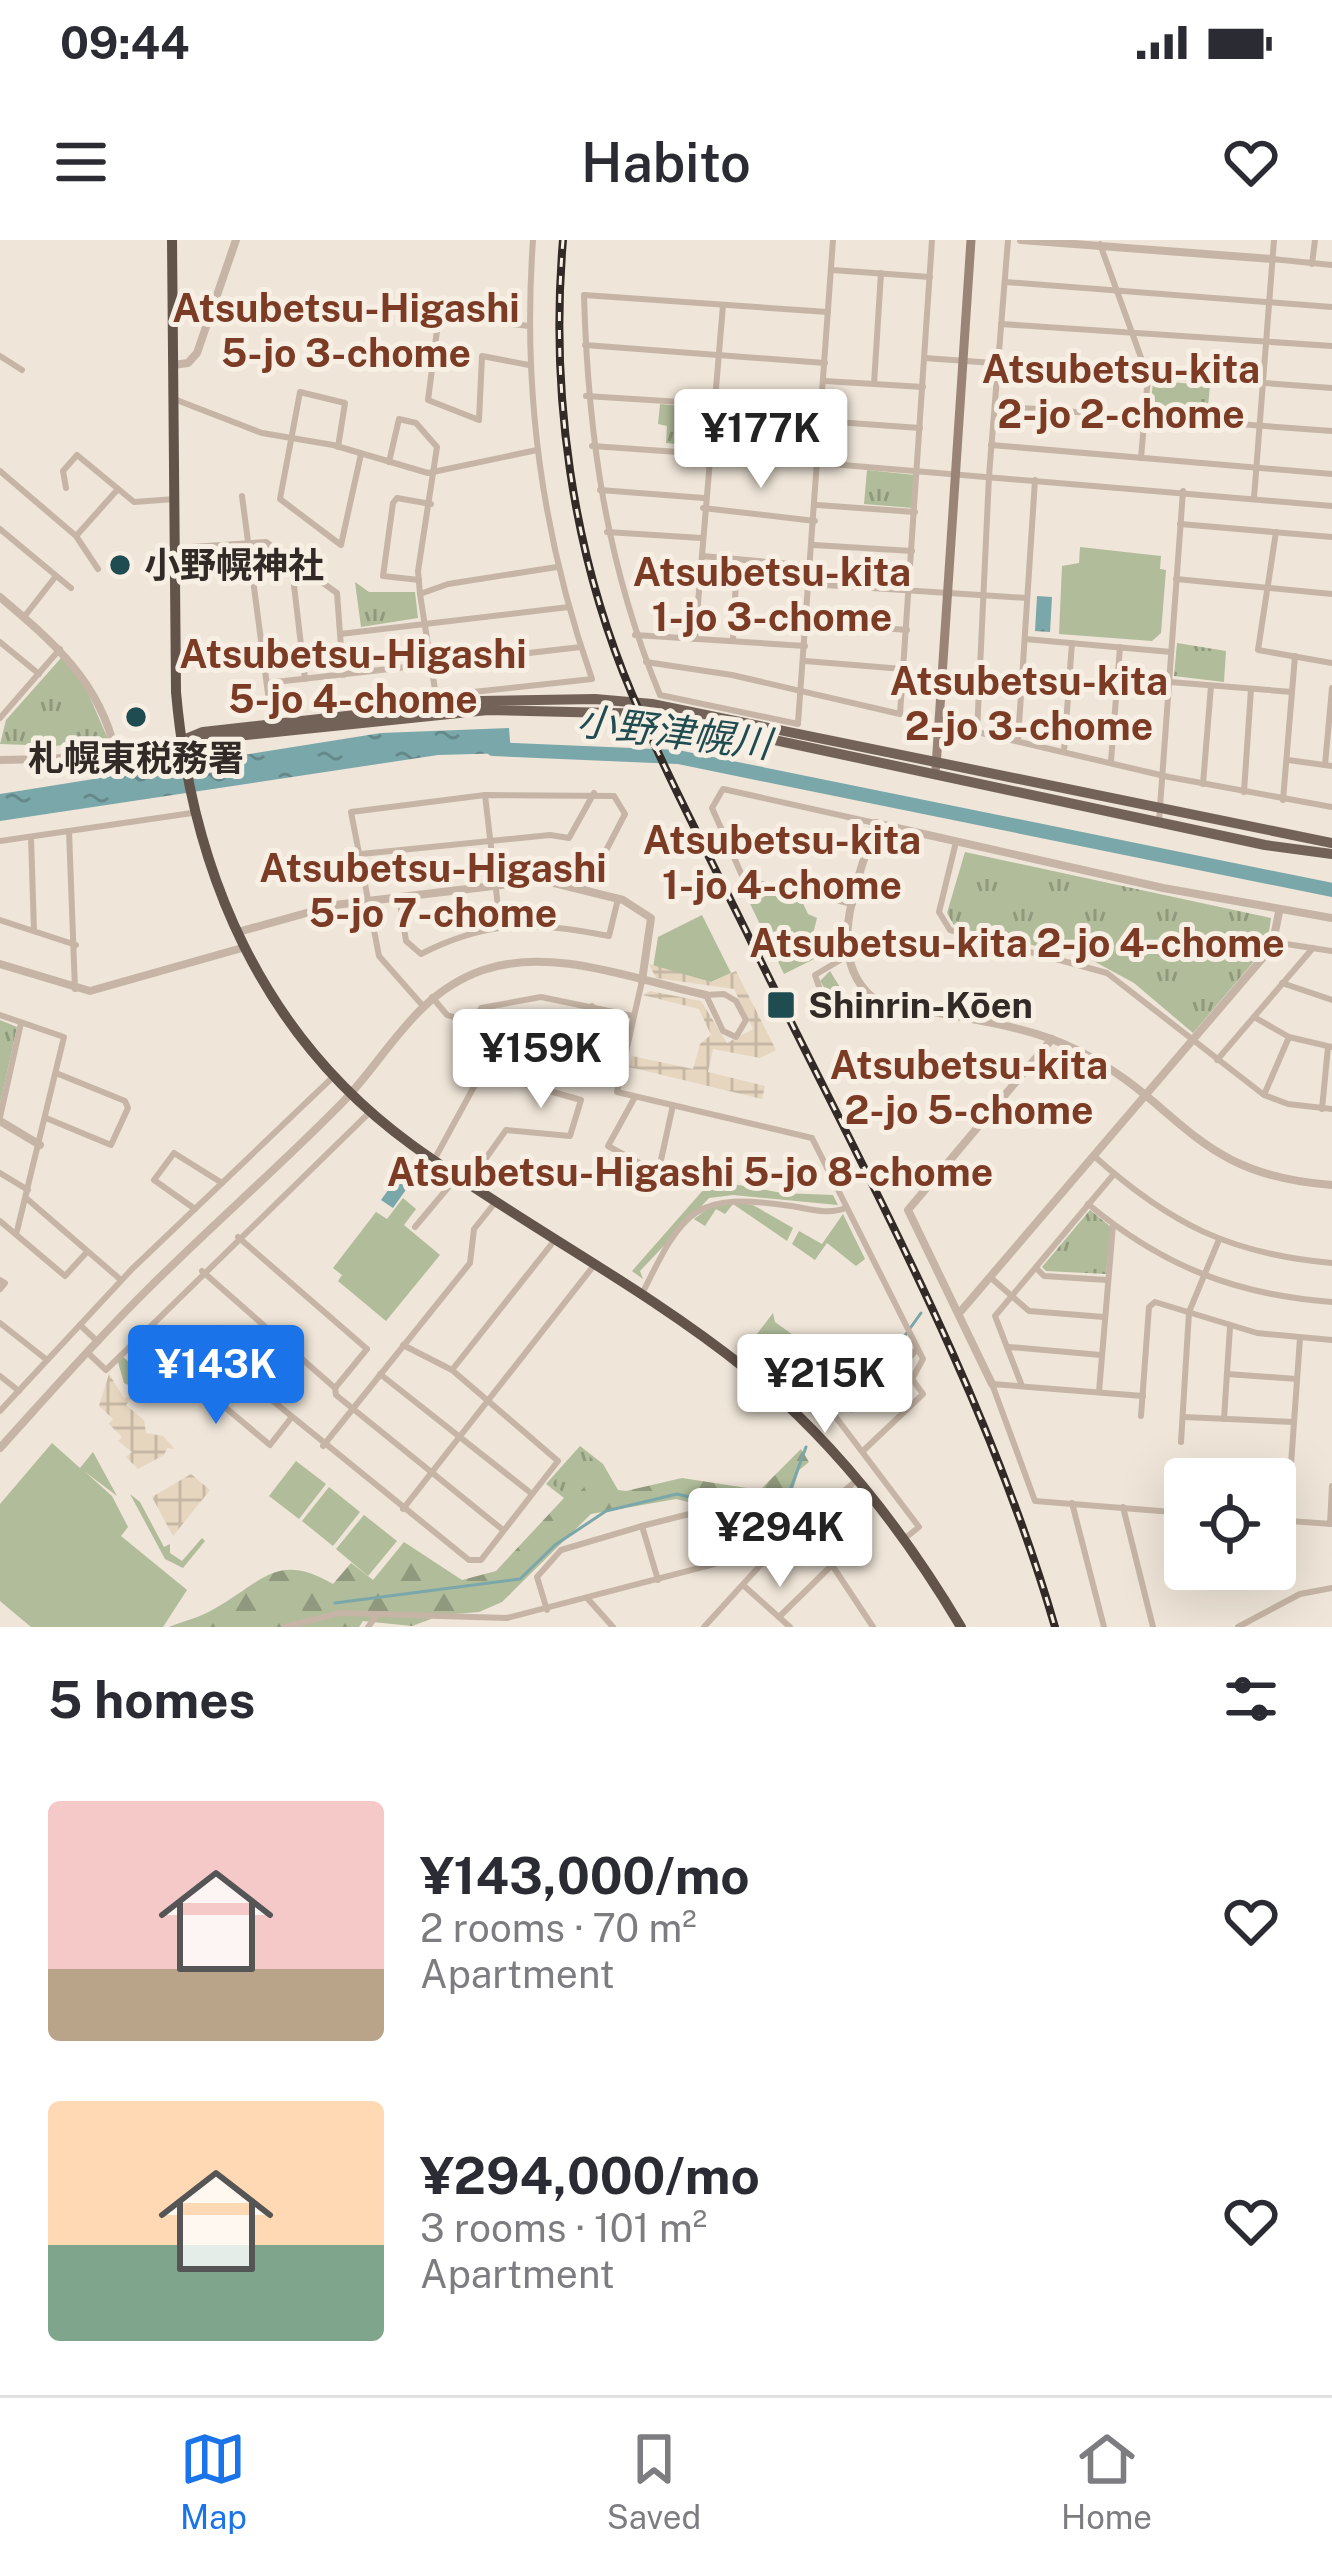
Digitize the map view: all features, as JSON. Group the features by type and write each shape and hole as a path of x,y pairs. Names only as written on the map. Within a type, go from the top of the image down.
{"highway":[{"path":"172,240 183,761 192,809 242,948 286,1020 333,1077 370,1112 741,1366 806,1423 903,1539 957,1625"}],"main road":[{"path":"936,767 971,240"},
{"path":"181,740 401,708 595,699 797,728 936,767"},
{"path":"181,740 488,710 596,709 726,726 936,767 1332,854"},
{"path":"1159,816 1332,843"}],"street":[{"path":"173,364 188,363 197,353 236,240"},
{"path":"401,708 409,700 592,679 557,567 537,450 529,365 533,240"},
{"path":"828,313 584,295 586,396 598,490 635,635 660,695 797,728 808,622 822,416 831,270 832,240"},
{"path":"646,662 900,715 932,240"},
{"path":"1008,240 988,476 977,732 1203,784 1332,807"},
{"path":"1021,240 1164,245 1332,265"},
{"path":"1254,498 1274,240"},
{"path":"1312,264 1315,240"},
{"path":"1094,242 1148,377 1141,458"},
{"path":"831,270 930,277"},
{"path":"874,384 881,274"},
{"path":"1005,282 1332,307"},
{"path":"695,639 723,305"},
{"path":"529,365 482,356 479,420 428,400 439,315 530,326"},
{"path":"1001,324 1332,346"},
{"path":"585,345 825,363"},
{"path":"0,356 22,370"},
{"path":"925,358 1332,388"},
{"path":"824,381 923,387"},
{"path":"338,447 345,403 299,392 280,500 341,545 361,454"},
{"path":"586,396 716,404 920,428"},
{"path":"174,399 262,433 435,473 537,450"},
{"path":"994,406 1332,431"},
{"path":"389,462 399,419 416,423 437,447 419,580 436,696"},
{"path":"991,445 1332,474"},
{"path":"592,446 707,454"},
{"path":"66,488 64,471 77,455 134,502 175,499"},
{"path":"819,463 1332,506"},
{"path":"0,471 76,536 98,569"},
{"path":"1018,741 1035,480"},
{"path":"76,536 118,489"},
{"path":"598,490 815,521"},
{"path":"1159,816 1183,491"},
{"path":"242,496 272,724"},
{"path":"419,580 383,576 393,503 398,499 431,504"},
{"path":"816,504 915,512"},
{"path":"1180,524 1332,538"},
{"path":"0,530 71,588"},
{"path":"607,532 701,538"},
{"path":"1276,532 1258,650 1332,663"},
{"path":"176,548 266,542 337,593 343,675"},
{"path":"813,544 912,551"},
{"path":"700,556 812,566"},
{"path":"733,641 737,559"},
{"path":"291,560 305,679"},
{"path":"420,594 448,584 557,567"},
{"path":"24,617 56,576"},
{"path":"1176,579 1332,594"},
{"path":"810,584 1027,598"},
{"path":"0,597 60,649 99,704 115,751"},
{"path":"340,634 568,607"},
{"path":"808,622 907,630"},
{"path":"635,635 806,646"},
{"path":"1024,639 1171,652"},
{"path":"0,642 39,674"},
{"path":"1064,751 1072,643"},
{"path":"267,683 581,647"},
{"path":"1111,761 1120,647"},
{"path":"0,718 60,649"},
{"path":"1283,800 1295,656"},
{"path":"805,661 903,669"},
{"path":"1169,682 1292,692"},
{"path":"1203,784 1210,686"},
{"path":"1287,760 1329,765 1332,688"},
{"path":"1244,792 1251,689"},
{"path":"0,760 115,751 181,740"},
{"path":"853,904 744,880 712,808 723,789 1279,912 1332,918"},
{"path":"360,854 490,840 569,838 594,793"},
{"path":"423,1006 379,956 351,812 485,795 594,793 619,798 626,814 585,892"},
{"path":"485,795 500,924"},
{"path":"0,841 192,809"},
{"path":"869,996 847,956 853,904 874,823"},
{"path":"69,832 75,989"},
{"path":"31,837 34,931"},
{"path":"956,842 939,913 950,930 1088,964 1126,985 1264,1095 1332,1109"},
{"path":"235,932 371,900 542,880 618,899 653,922 616,1093 809,1136 924,1364 912,1379"},
{"path":"400,896 406,940 421,955 500,924 552,925 609,936 618,899"},
{"path":"962,1311 1273,942 1279,912"},
{"path":"0,920 76,945"},
{"path":"1273,942 1332,951"},
{"path":"0,964 90,991 242,948"},
{"path":"1217,1060 1312,948"},
{"path":"847,956 814,975 826,1007 835,1012 869,996 1052,1039 1101,1065 1187,1135 1233,1163 1267,1176 1332,1185"},
{"path":"0,1448 98,1342 351,1093 432,998 484,970 522,961 558,962 733,997 746,1020 743,1032 727,1035 706,995"},
{"path":"1282,983 1332,1000"},
{"path":"432,998 445,1014 622,1068"},
{"path":"473,1023 482,1009 520,998 634,1016"},
{"path":"578,1055 592,1006"},
{"path":"0,1015 64,1037 17,1232"},
{"path":"1254,1017 1289,1037 1330,1047 1322,1109"},
{"path":"21,1023 0,1119 40,1145"},
{"path":"1264,1095 1289,1037"},
{"path":"1052,1039 908,1210 962,1311 1035,1502 1164,1512"},
{"path":"416,1227 506,1130 570,1136 580,1100 482,1072 434,1160"},
{"path":"46,1118 111,1145 128,1108 121,1099 56,1073"},
{"path":"0,1411 121,1280 333,1077"},
{"path":"635,1097 608,1146 652,1170 661,1160 673,1105"},
{"path":"88,1353 106,1370 202,1271 370,1112"},
{"path":"195,1209 154,1180 174,1154 222,1183"},
{"path":"1094,1156 1143,1199 1217,1242 1283,1258 1332,1263"},
{"path":"0,1173 121,1280"},
{"path":"1022,1386 995,1316 1114,1174"},
{"path":"641,1295 687,1221 709,1204 737,1198 828,1212 846,1208"},
{"path":"323,1446 470,1263 474,1229 496,1201"},
{"path":"1088,1204 1158,1256 1204,1277 1269,1295 1332,1302"},
{"path":"0,1220 65,1276 87,1253"},
{"path":"1099,1392 1113,1225"},
{"path":"238,1237 367,1349 335,1388"},
{"path":"452,1370 555,1240"},
{"path":"1181,1442 1189,1312 1217,1242"},
{"path":"403,1509 595,1264"},
{"path":"1036,1268 1044,1276 1107,1280"},
{"path":"202,1271 335,1388 352,1409 503,1530"},
{"path":"990,1277 1029,1311 1104,1317"},
{"path":"0,1280 5,1283 0,1289"},
{"path":"1141,1416 1150,1305 1171,1302 1230,1327 1332,1340"},
{"path":"0,1323 47,1360"},
{"path":"80,1325 98,1342"},
{"path":"1224,1419 1230,1327"},
{"path":"183,1372 222,1328"},
{"path":"139,1335 270,1444 291,1418"},
{"path":"1291,1458 1300,1338"},
{"path":"219,1402 242,1376 469,1560 481,1560 558,1461 452,1370 403,1345"},
{"path":"1010,1347 1101,1354"},
{"path":"864,1450 923,1394 903,1365 916,1349"},
{"path":"741,1366 751,1354 835,1416 919,1527 903,1539"},
{"path":"380,1374 532,1494"},
{"path":"1227,1374 1297,1379"},
{"path":"0,1376 19,1391"},
{"path":"992,1384 1143,1396"},
{"path":"1182,1417 1294,1422"},
{"path":"704,1627 773,1548 857,1480"},
{"path":"1296,1522 1331,1524 1332,1486"},
{"path":"1072,1503 1104,1627"},
{"path":"1124,1507 1153,1627"},
{"path":"547,1610 537,1577 561,1550 642,1526 700,1511 732,1518 762,1516 773,1548"},
{"path":"642,1526 658,1580"},
{"path":"799,1528 832,1564 873,1627"},
{"path":"284,1627 340,1613 467,1621 547,1610 773,1548"},
{"path":"779,1617 832,1564"},
{"path":"742,1585 790,1627"},
{"path":"1238,1627 1309,1591 1332,1588"},
{"path":"588,1599 613,1627"},
{"path":"368,1627 376,1615"}],"green space":[{"path":"1153,381 1210,385 1207,417 1150,413"},
{"path":"660,404 711,409 704,447 666,443 667,426 658,424"},
{"path":"867,470 915,475 913,508 864,504"},
{"path":"1080,547 1161,556 1160,569 1166,570 1161,633 1152,641 1059,634 1062,566 1079,563"},
{"path":"355,582 369,592 415,592 418,618 361,627"},
{"path":"1177,643 1226,651 1224,682 1174,676"},
{"path":"61,658 81,677 108,739 55,746 0,744 6,720"},
{"path":"965,852 1271,918 1267,946 1193,1033 1134,983 1088,958 955,927 947,913"},
{"path":"741,885 801,899 808,914 817,918 812,938 824,944 837,935 834,949 784,974"},
{"path":"702,915 731,973 711,982 653,968 658,937"},
{"path":"830,971 846,997 836,1006 820,981"},
{"path":"0,1020 17,1027 0,1104"},
{"path":"712,1180 782,1193 833,1195 838,1205 733,1195 709,1198 640,1271 643,1279 632,1271"},
{"path":"403,1198 416,1209 404,1225 440,1255 386,1321 338,1281 342,1275 333,1268 376,1212 387,1219"},
{"path":"734,1202 753,1205 793,1228 787,1241 733,1204 725,1214 716,1209 705,1226 694,1219 714,1204"},
{"path":"1090,1210 1111,1227 1106,1274 1046,1271 1042,1267"},
{"path":"843,1214 865,1259 856,1266 827,1243 815,1260 792,1244 799,1231 822,1244"},
{"path":"773,1313 775,1322 810,1347 797,1353 766,1342 747,1347"},
{"path":"837,1337 801,1387 759,1357 769,1349 806,1357"},
{"path":"123,1357 169,1396 168,1403 124,1383 118,1362"},
{"path":"52,1443 80,1468 93,1452 117,1496 84,1471 112,1496 128,1527 121,1536 187,1590 163,1627 31,1627 0,1601 0,1504"},
{"path":"580,1446 603,1464 618,1490 626,1491 682,1478 760,1490 801,1449 809,1462 799,1470 790,1499 734,1513 676,1499 591,1514 502,1602 479,1612 442,1615 412,1626 363,1621 359,1627 169,1627 209,1612 283,1570 314,1574 333,1584 351,1563 373,1580 404,1542 462,1580 496,1571 564,1498 546,1484"},
{"path":"580,1449 602,1466 573,1500 552,1484"},
{"path":"296,1461 326,1484 299,1519 269,1496"},
{"path":"329,1487 360,1512 333,1546 302,1521"},
{"path":"130,1494 140,1502 164,1547 170,1544 170,1553 182,1561 202,1538 205,1541 183,1568 165,1559"},
{"path":"364,1515 397,1541 368,1576 336,1549"}],"shaded area":[{"path":"649,964 711,982 736,971 776,1050 760,1058 713,1049 708,1072 765,1086 762,1099 629,1067 632,1056 693,1069 700,1044 711,1035 699,1009 643,995 650,991 701,1001 727,1043 753,1029 734,989 656,978"},
{"path":"109,1374 124,1398 133,1396 126,1405 144,1420 146,1433 163,1436 175,1449 167,1448 164,1455 138,1469 126,1457 132,1452 118,1441 122,1437 109,1424 113,1419 99,1406"},
{"path":"191,1474 210,1490 173,1536 152,1497"}],"water":[{"path":"1037,596 1052,597 1050,632 1035,631"},
{"path":"509,728 511,753 438,755 0,821 0,794 381,733"},
{"path":"403,1169 415,1177 393,1208 381,1200"}],"waterway":[{"name":"小野津幌川","path":"493,749 678,757 1332,890"},
{"path":"851,1411 921,1313"},
{"path":"335,1603 520,1579 555,1545 606,1511 677,1494 736,1508 788,1496 806,1447"}],"railway":[{"path":"563,240 563,413 580,528 611,640 673,783 955,1359 1026,1536 1055,1627"}],"place":[{"name":"小野幌神社","path":"120,565"},
{"name":"札幌東税務署","path":"136,717"},
{"name":"Shinrin-Kōen","path":"781,1005"}],"district":[{"name":"Atsubetsu-Higashi 5-jo 3-chome","path":"346,330"},
{"name":"Atsubetsu-kita 2-jo 2-chome","path":"1121,392"},
{"name":"Atsubetsu-kita 1-jo 3-chome","path":"772,594"},
{"name":"Atsubetsu-Higashi 5-jo 4-chome","path":"353,676"},
{"name":"Atsubetsu-kita 2-jo 3-chome","path":"1029,704"},
{"name":"Atsubetsu-kita 1-jo 4-chome","path":"782,862"},
{"name":"Atsubetsu-Higashi 5-jo 7-chome","path":"433,890"},
{"name":"Atsubetsu-kita 2-jo 4-chome","path":"1017,943"},
{"name":"Atsubetsu-kita 2-jo 5-chome","path":"969,1088"},
{"name":"Atsubetsu-Higashi 5-jo 8-chome","path":"690,1172"}]}
